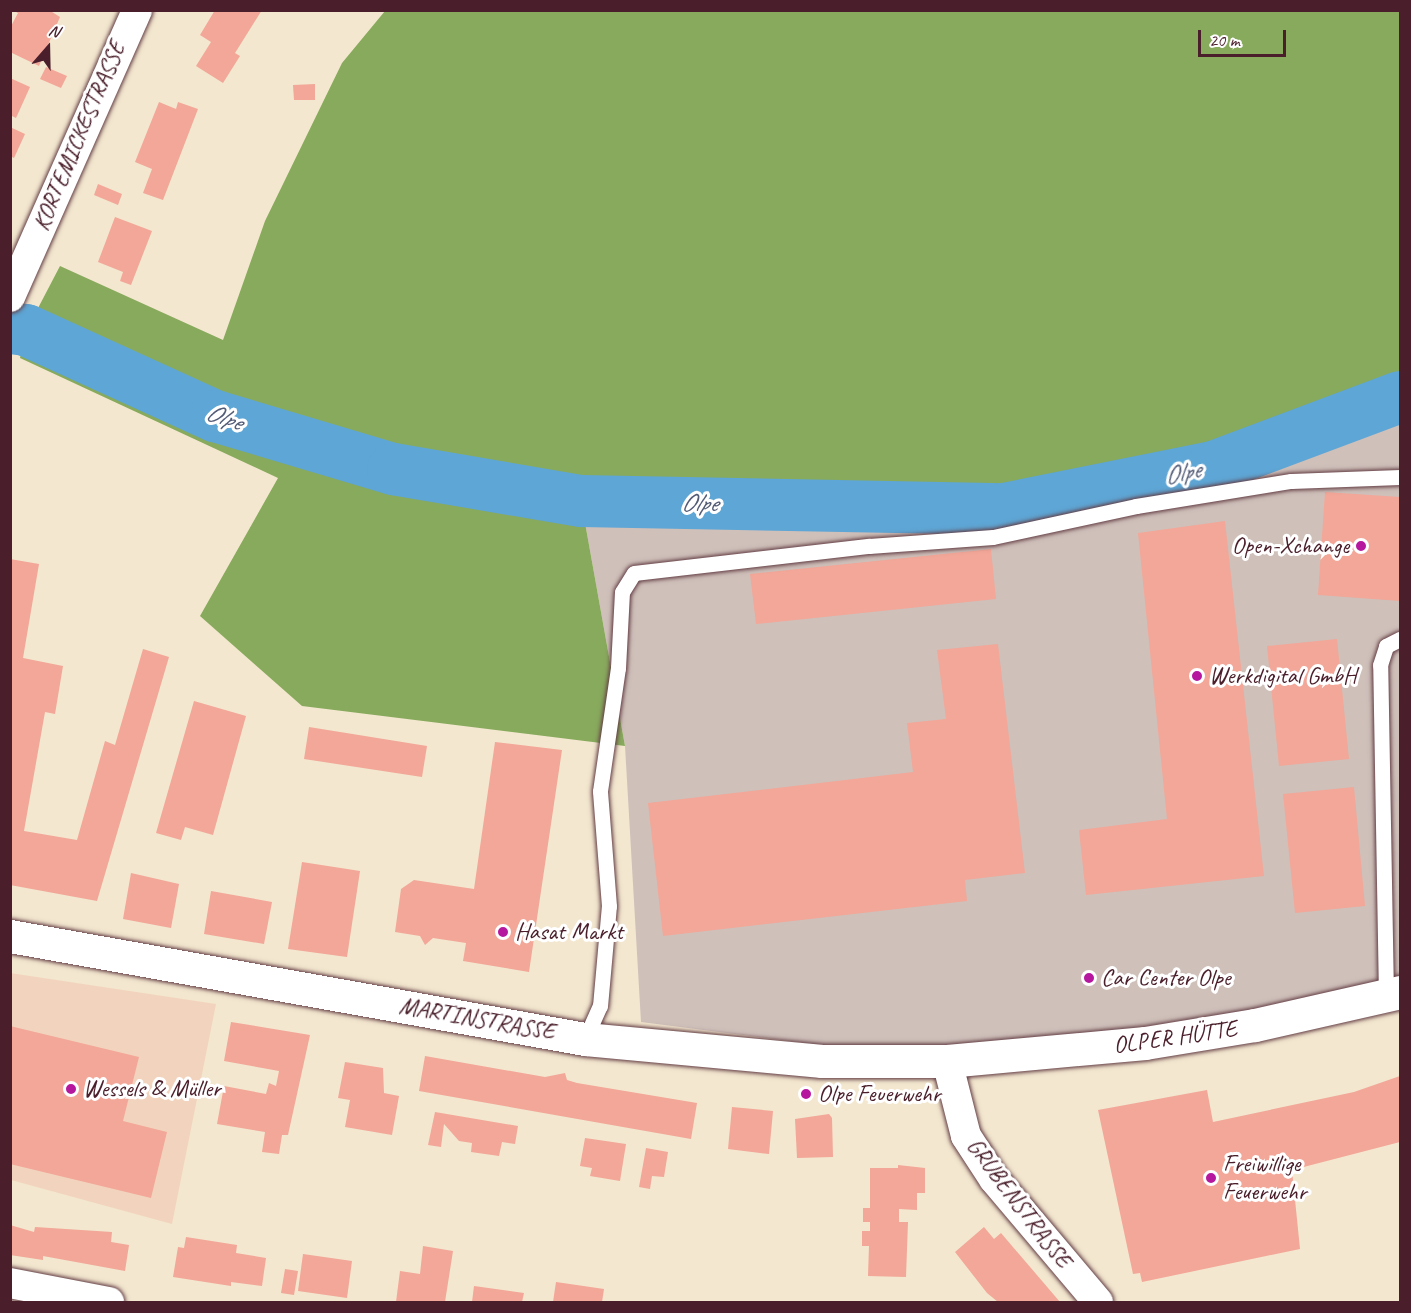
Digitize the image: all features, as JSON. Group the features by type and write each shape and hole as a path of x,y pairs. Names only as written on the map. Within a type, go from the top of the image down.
{"street":[{"name":"KORTEMICKESTRASSE","path":"14,280 137,10"},
{"name":"MARTINSTRASSE","path":"10,936 585,1039 822,1061 947,1061"},
{"name":"OLPER HÜTTE","path":"947,1061 1145,1043 1255,1025 1393,994"},
{"name":"GRUBENSTRASSE","path":"947,1061 966,1136 994,1179 1098,1302"},
{"path":"10,1283 109,1302"}],"lane":[{"path":"585,1039 600,1006 609,906 600,791 618,668 622,592 634,573 869,546 993,537 1136,506 1291,481 1401,477"},
{"path":"1393,994 1380,665 1386,646 1401,639"}],"shaded area":[{"path":"1400,408 1400,992 947,1061 641,1022 625,746 584,517 999,525 1219,478"},
{"path":"10,973 216,1004 172,1224 11,1180"}],"green space":[{"path":"385,11 1400,11 1400,408 1219,478 999,525 584,517 625,746 302,706 200,616 278,478 20,358 25,333 60,266 223,340 265,221 342,63"}],"building":[{"path":"12,10 49,10 60,17 39,66 10,52 10,28 18,13"},
{"path":"215,10 262,10 235,53 240,56 223,83 196,66 211,42 200,35"},
{"path":"46,67 67,76 61,88 40,79"},
{"path":"10,78 30,87 16,118 10,115"},
{"path":"315,84 315,100 294,100 293,85"},
{"path":"159,102 176,109 178,102 198,109 163,200 143,193 152,169 135,162"},
{"path":"10,127 25,134 14,158 10,156"},
{"path":"98,184 122,194 118,205 94,195"},
{"path":"115,217 152,231 131,285 120,281 123,272 98,262"},
{"name":"Open-Xchange","path":"1325,492 1400,497 1400,601 1318,595"},
{"name":"Werkdigital GmbH","path":"1225,521 1264,876 1086,895 1079,830 1167,819 1138,533"},
{"path":"991,549 996,599 756,624 750,574"},
{"path":"10,559 39,564 23,658 63,666 55,714 45,712 24,831 77,840 105,741 115,745 143,649 169,657 97,901 10,885"},
{"path":"1337,639 1349,759 1279,766 1267,646"},
{"path":"998,644 1025,873 965,880 967,901 663,936 648,803 913,772 907,723 946,719 937,650"},
{"path":"194,701 246,716 213,835 185,827 181,840 156,833"},
{"path":"309,727 427,746 422,777 304,759"},
{"path":"495,742 562,750 529,972 463,961 466,943 433,938 425,945 420,936 395,932 401,889 414,880 474,889"},
{"path":"1354,787 1365,906 1295,913 1283,794"},
{"path":"302,862 360,871 347,957 288,949"},
{"path":"131,873 179,884 171,928 123,919"},
{"path":"211,891 272,902 264,944 204,934"},
{"path":"231,1022 310,1035 288,1135 282,1135 279,1154 262,1152 265,1132 217,1124 224,1086 266,1094 269,1083 276,1086 279,1071 224,1061"},
{"name":"Wessels & Müller","path":"10,1026 139,1057 123,1121 167,1132 151,1198 10,1164"},
{"path":"425,1056 545,1077 565,1073 567,1080 577,1083 697,1103 691,1139 419,1091"},
{"path":"345,1062 383,1068 384,1093 399,1096 392,1135 345,1127 350,1100 338,1098"},
{"path":"1400,1076 1400,1142 1292,1170 1300,1249 1142,1282 1140,1273 1133,1274 1098,1110 1207,1090 1213,1122 1354,1092"},
{"path":"732,1107 773,1111 769,1154 728,1149"},
{"path":"435,1112 518,1126 515,1144 502,1142 499,1156 471,1152 472,1143 459,1141 444,1124 441,1147 428,1145"},
{"path":"829,1114 832,1118 833,1157 797,1158 795,1119"},
{"path":"585,1138 626,1144 620,1181 590,1176 592,1168 580,1166"},
{"path":"646,1148 668,1152 664,1177 652,1176 650,1189 639,1187"},
{"path":"898,1165 925,1168 925,1193 917,1193 917,1210 899,1209 899,1222 908,1222 906,1277 868,1276 869,1246 862,1246 862,1231 870,1231 870,1222 863,1222 863,1208 870,1208 870,1168 898,1168"},
{"path":"10,1225 34,1232 35,1227 112,1232 111,1242 129,1245 125,1271 43,1256 43,1260 10,1255"},
{"path":"984,1227 994,1239 1001,1233 1060,1302 998,1302 987,1293 955,1252"},
{"path":"186,1237 237,1245 236,1253 266,1258 262,1286 231,1282 231,1286 173,1277 178,1247 184,1248"},
{"path":"423,1246 453,1251 445,1302 396,1302 400,1271 420,1274"},
{"path":"303,1254 352,1261 347,1298 298,1291"},
{"path":"285,1269 298,1271 294,1295 281,1293"},
{"path":"556,1282 604,1289 602,1302 553,1302"},
{"path":"474,1286 524,1293 522,1302 472,1302"}],"waterway":[{"name":"Olpe","path":"10,328 26,330 215,416 393,469 581,501 1004,509 1213,467 1400,397"}],"place":[{"name":"Open-Xchange","path":"1361,546"},
{"name":"Werkdigital GmbH","path":"1197,676"},
{"name":"Hasat Markt","path":"503,932"},
{"name":"Car Center Olpe","path":"1089,978"},
{"name":"Wessels & Müller","path":"71,1089"},
{"name":"Olpe Feuerwehr","path":"806,1094"},
{"name":"Freiwillige Feuerwehr","path":"1211,1178"}]}
